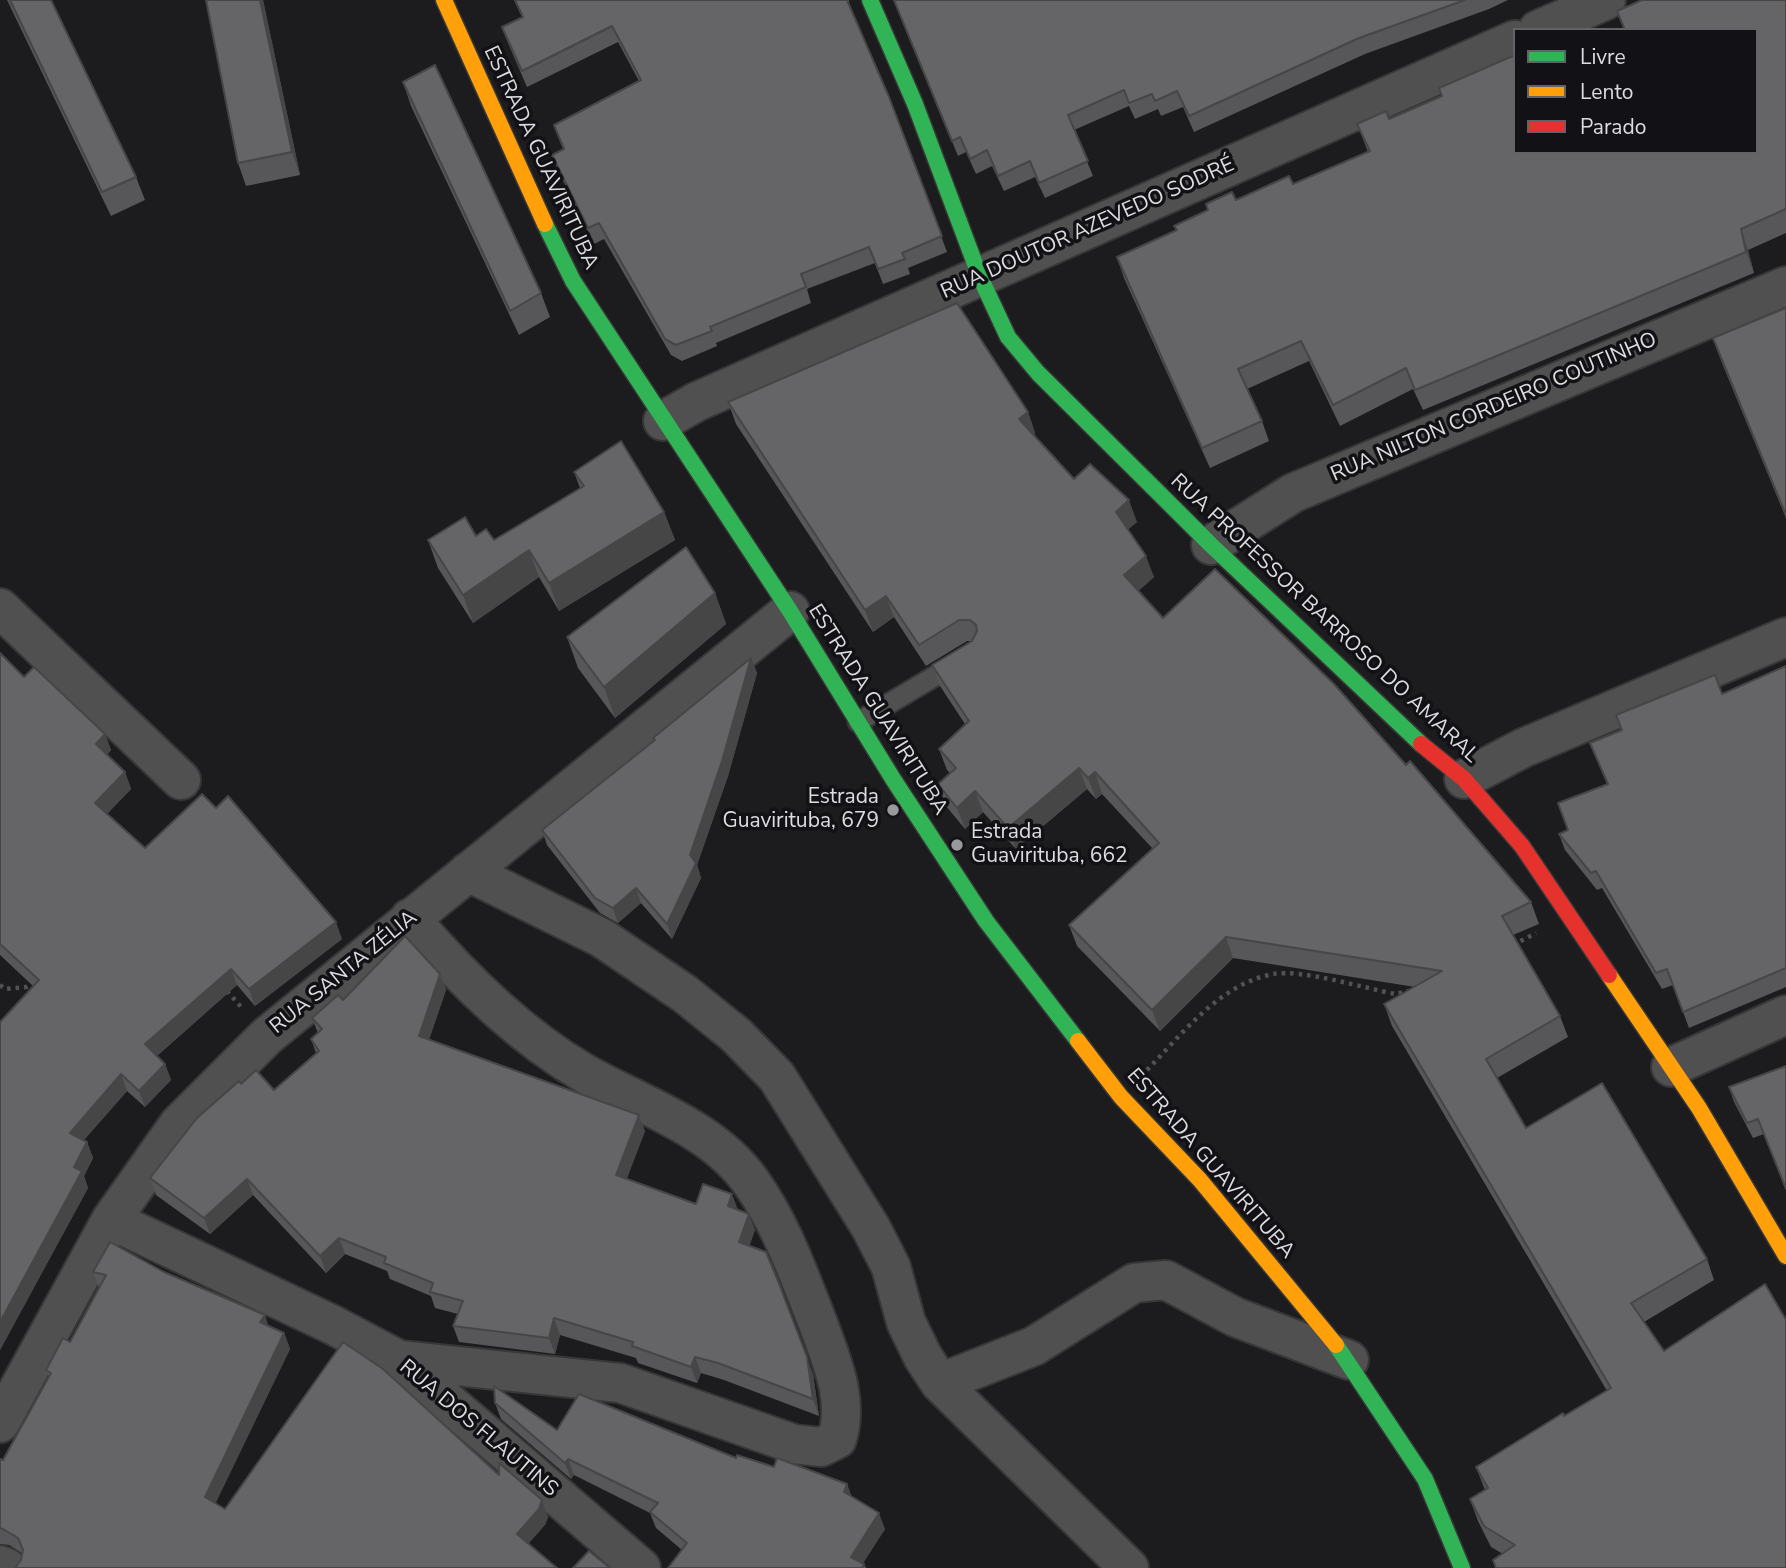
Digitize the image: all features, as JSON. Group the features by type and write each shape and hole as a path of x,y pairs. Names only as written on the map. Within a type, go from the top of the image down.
{"street":[{"name":"ESTRADA GUAVIRITUBA","path":"444,0 527,187 573,281 790,611 986,921 1121,1097 1200,1180 1349,1360 1425,1479 1462,1568"},
{"name":"RUA PROFESSOR BARROSO DO AMARAL","path":"870,0 915,104 980,277 1008,337 1038,373 1211,545 1415,738 1464,779 1521,846 1671,1067 1786,1256"},
{"path":"1543,28 1606,0"},
{"name":"RUA DOUTOR AZEVEDO SODRÉ","path":"663,421 696,402 1513,41"},
{"name":"RUA NILTON CORDEIRO COUTINHO","path":"1211,545 1293,493 1786,286"},
{"path":"0,608 181,780"},
{"name":"RUA SANTA ZÉLIA","path":"0,1423 111,1220 179,1124 267,1036 790,611"},
{"path":"1464,779 1523,748 1786,638"},
{"path":"467,872 602,938 685,994 736,1035 777,1077 876,1238 891,1267 906,1322 940,1384 1127,1567"},
{"path":"399,1360 620,1384 794,1444 821,1447 838,1438 842,1408 834,1366 778,1229 751,1181 711,1143 660,1111 582,1072 523,1030 472,987 410,919"},
{"path":"1671,1067 1786,1015"},
{"name":"RUA DOS FLAUTINS","path":"111,1220 332,1325 399,1360 641,1568"},
{"path":"940,1384 1034,1346 1134,1283 1150,1279 1166,1280 1235,1317 1349,1360"},
{"path":"0,1565 7,1568"}],"lane":[{"path":"858,722 973,652"}],"path":[{"path":"1509,947 1568,917"},
{"path":"1121,1097 1192,1023 1234,988 1275,974 1309,977 1395,994 1415,990"},
{"path":"0,985 5,989 26,988 43,978"},
{"path":"221,984 267,1036"}],"building":[{"path":"10,0 51,0 136,177 102,192"},
{"path":"206,0 260,0 292,152 238,163"},
{"path":"515,0 847,0 889,97 942,236 902,253 905,259 878,269 869,247 801,274 806,287 710,327 712,331 676,345 665,339 599,223 588,228 552,155 564,149 554,125 641,80 612,26 522,71 502,27 523,17"},
{"path":"894,0 1465,0 1359,38 1189,116 1177,91 1155,101 1152,94 1129,103 1124,90 1068,115 1088,161 1039,183 1030,161 998,176 987,150 970,159 960,137 952,141"},
{"path":"1642,0 1786,0 1786,209 1741,229 1746,252 1415,390 1406,368 1333,405 1301,341 1238,369 1262,421 1202,448 1117,257 1177,230 1174,226 1208,210 1206,204 1232,192 1236,200 1289,176 1293,184 1370,151 1357,124 1386,111 1389,119 1442,96 1439,88 1513,56 1513,154 1758,154 1758,28 1624,28 1617,11"},
{"path":"435,65 541,293 510,311 403,82"},
{"path":"957,303 1028,412 1019,419 1074,479 1090,464 1129,500 1116,512 1146,556 1124,575 1163,618 1215,569 1334,684 1406,765 1410,761 1531,902 1502,916 1560,1016 1486,1059 1526,1128 1602,1083 1707,1259 1631,1303 1664,1351 1765,1284 1786,1320 1786,1568 1496,1568 1493,1560 1515,1545 1484,1526 1470,1499 1488,1488 1476,1467 1563,1413 1564,1416 1611,1388 1384,1004 1442,971 1226,937 1152,1010 1069,925 1159,843 1095,772 1088,778 1079,768 1008,828 975,791 957,808 938,784 956,768 939,749 969,721 932,665 972,641 977,631 976,625 970,620 959,620 919,645 886,596 865,610 728,402"},
{"path":"1786,308 1786,515 1713,338"},
{"path":"621,441 664,512 549,583 529,550 463,595 428,540 465,517 476,536 486,529 494,540 584,486 574,472"},
{"path":"686,547 715,593 604,687 567,637"},
{"path":"0,653 24,677 34,667 105,734 96,744 125,772 95,803 145,848 202,794 216,808 228,796 336,922 249,989 231,969 145,1044 165,1064 139,1091 121,1074 70,1133 87,1142 74,1167 82,1171 0,1322 0,1022 39,980 0,944"},
{"path":"751,658 722,761 690,855 696,863 667,924 636,888 613,908 595,898 542,830 655,740 653,738"},
{"path":"1786,666 1786,968 1683,1012 1667,969 1656,973 1596,871 1591,873 1559,834 1568,830 1558,803 1608,784 1590,743 1622,730 1616,715 1715,675 1722,694"},
{"path":"405,936 440,974 419,1036 639,1115 616,1175 696,1204 703,1184 732,1194 728,1206 749,1214 739,1242 766,1252 807,1357 813,1399 718,1363 695,1357 691,1367 632,1346 633,1342 554,1318 549,1338 453,1326 463,1301 430,1292 433,1283 384,1263 386,1257 339,1238 320,1256 247,1179 204,1218 150,1178 197,1118 239,1081 241,1084 256,1070 274,1090 319,1051 311,1039 322,1029 312,1018 338,995 343,1000"},
{"path":"1786,1066 1786,1189 1758,1119 1747,1123 1729,1087"},
{"path":"110,1242 164,1272 265,1315 260,1322 284,1333 205,1497 225,1509 343,1342 383,1369 499,1475 499,1463 542,1500 539,1509 517,1534 557,1568 15,1568 21,1560 23,1550 18,1538 0,1528 0,1459 3,1460 51,1373 46,1370 63,1338 70,1342 106,1275 93,1272"},
{"path":"494,1386 557,1430 579,1394 736,1458 737,1455 774,1467 777,1458 847,1484 844,1492 879,1513 851,1557 864,1564 862,1568 668,1568 687,1543 650,1512 658,1503 568,1459 565,1463 495,1403"},
{"path":"589,1551 610,1568 573,1568"}],"traffic: fast":[{"path":"870,0 915,104 980,277 1008,337 1038,373 1211,545 1421,744"},
{"path":"545,224 573,281 790,611 893,779 986,921 1078,1041"},
{"path":"1336,1345 1425,1479 1462,1568"}],"traffic: slow":[{"path":"444,0 545,224"},
{"path":"1609,975 1699,1108 1786,1256"},
{"path":"1078,1041 1121,1097 1200,1180 1336,1345"}],"traffic: jam":[{"path":"1421,744 1464,779 1522,846 1609,975"}],"place":[{"name":"Estrada Guavirituba, 679","path":"893,810"},
{"name":"Estrada Guavirituba, 662","path":"957,845"}]}
